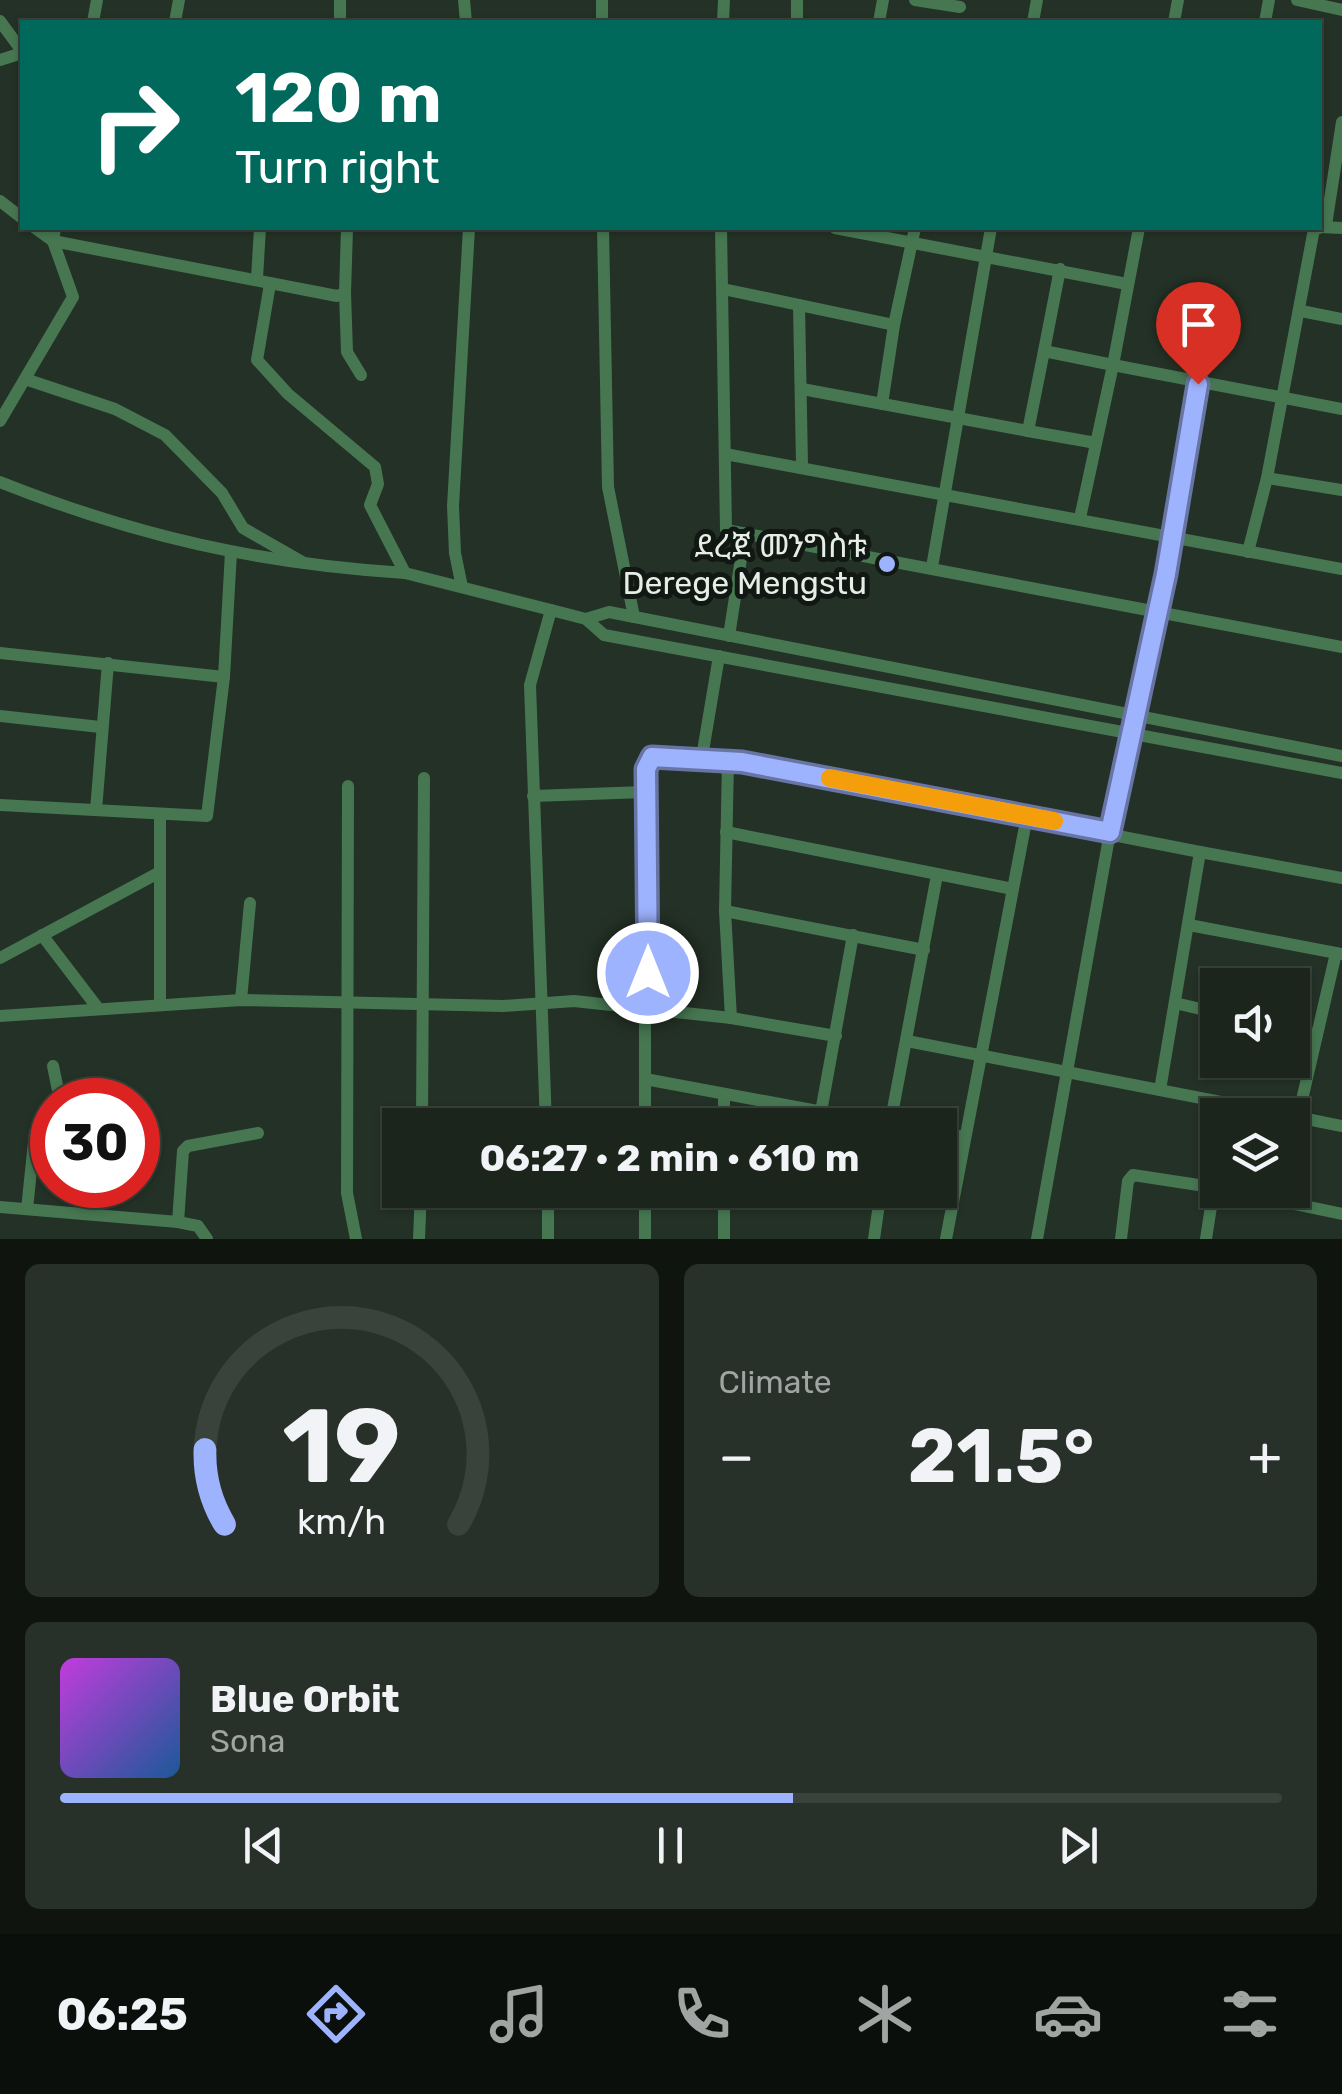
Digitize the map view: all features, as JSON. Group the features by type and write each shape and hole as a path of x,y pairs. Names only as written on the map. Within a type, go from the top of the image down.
{"street":[{"path":"915,0 961,4"},
{"path":"1297,0 1342,10"},
{"path":"0,21 20,49"},
{"path":"1322,206 1342,122"},
{"path":"0,201 20,216"},
{"path":"260,230 263,281 257,360 288,394 376,467 378,484 370,505 405,573"},
{"path":"347,230 347,352 361,375"},
{"path":"462,588 454,553 454,506 469,230"},
{"path":"604,230 608,487 634,617"},
{"path":"722,230 726,530 1342,647"},
{"path":"858,230 913,235 986,255 1127,284"},
{"path":"932,567 992,230"},
{"path":"1080,518 1139,230"},
{"path":"1248,552 1267,478 1280,397 1316,230"},
{"path":"0,420 73,297 54,234 263,281 337,296 345,293"},
{"path":"882,404 913,235"},
{"path":"1028,431 1060,269"},
{"path":"722,290 894,325"},
{"path":"799,305 802,465"},
{"path":"1301,310 1342,319"},
{"path":"1044,351 1342,409"},
{"path":"25,379 115,410 165,435 222,493 243,528 311,567"},
{"path":"1037,1239 1110,832 1173,536 1198,384"},
{"path":"802,389 1096,443"},
{"path":"725,454 802,465 1342,569"},
{"path":"1267,478 1342,490"},
{"path":"0,482 94,519 311,567 405,573 586,619 604,635 1342,773"},
{"path":"729,636 746,533"},
{"path":"0,806 208,816 224,677 232,552"},
{"path":"545,1108 538,1000 530,685 550,610"},
{"path":"586,619 609,612 1342,756"},
{"path":"0,653 224,677"},
{"path":"702,758 719,656"},
{"path":"96,810 108,664"},
{"path":"0,716 100,728"},
{"path":"646,1108 645,792 646,769 652,757 728,760 1342,878"},
{"path":"728,760 724,911 731,1018"},
{"path":"422,1108 424,778"},
{"path":"348,786 346,1193 356,1239"},
{"path":"533,796 645,792"},
{"path":"160,814 160,1004"},
{"path":"946,1239 1028,816"},
{"path":"726,832 1014,889"},
{"path":"1160,1090 1200,852"},
{"path":"0,958 160,872"},
{"path":"894,1108 937,875"},
{"path":"241,1000 250,903"},
{"path":"724,911 924,950"},
{"path":"1189,926 1339,954 1298,1098"},
{"path":"42,935 97,1008"},
{"path":"822,1108 852,936"},
{"path":"0,1016 241,1000 345,999 503,1006 538,1000 731,1018 836,1036"},
{"path":"1176,1004 1200,1009"},
{"path":"1310,1034 1317,1035"},
{"path":"907,1042 1201,1098"},
{"path":"53,1066 55,1078"},
{"path":"646,1079 799,1108"},
{"path":"724,1094 724,1108"},
{"path":"1310,1119 1342,1126"},
{"path":"178,1222 184,1151 188,1146 258,1133"},
{"path":"957,1136 964,1137"},
{"path":"26,1209 30,1172"},
{"path":"1122,1239 1128,1182 1133,1176 1200,1185"},
{"path":"0,1207 178,1222 198,1226 207,1239"},
{"path":"1310,1207 1342,1214"},
{"path":"83,1214 84,1208"},
{"path":"419,1239 420,1208"},
{"path":"548,1208 548,1239"},
{"path":"645,1208 645,1239"},
{"path":"724,1208 724,1239"},
{"path":"874,1239 878,1208"},
{"path":"1206,1239 1215,1208"}],"slow traffic":[{"path":"830,778 1054,821"}],"place":[{"name":"ደረጀ መንግስቱ Derege Mengstu","path":"887,564"}],"route":[{"path":"648,973 645,792 646,769 652,757 742,762 1110,832 1166,574 1198,384"}]}
